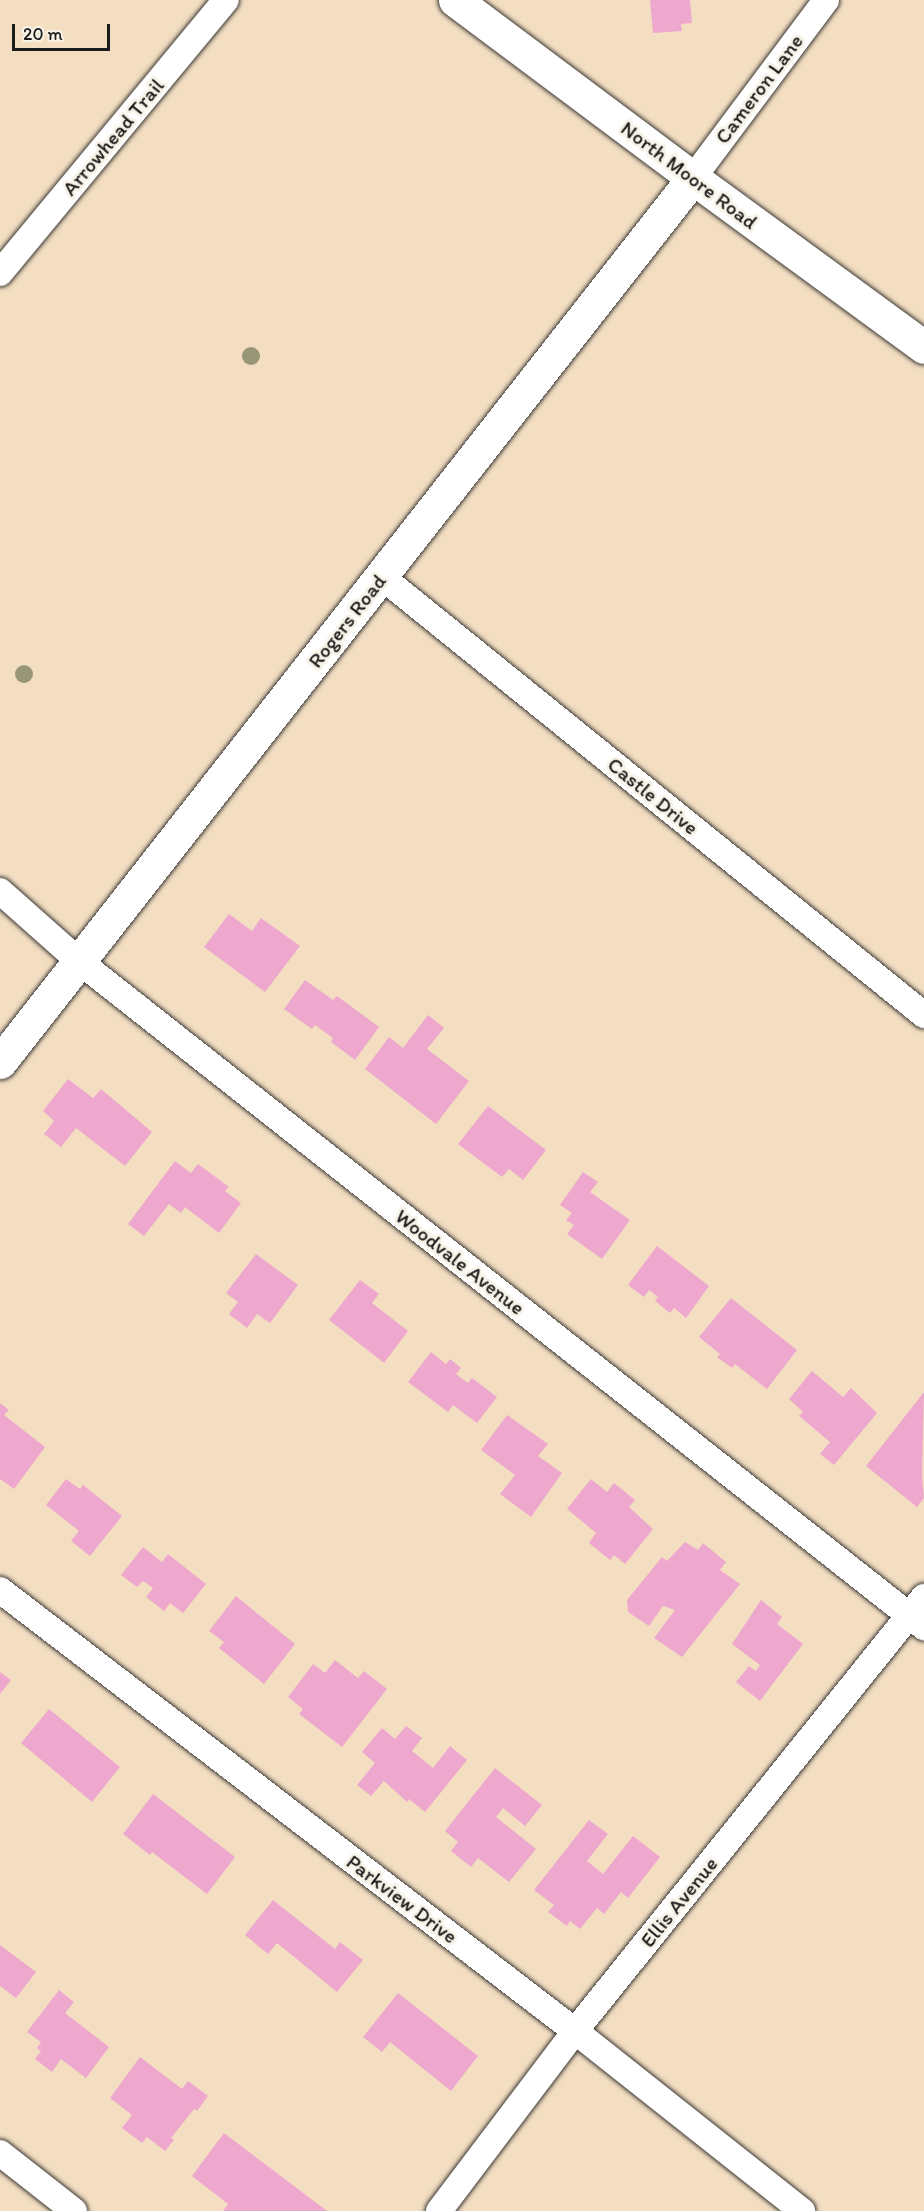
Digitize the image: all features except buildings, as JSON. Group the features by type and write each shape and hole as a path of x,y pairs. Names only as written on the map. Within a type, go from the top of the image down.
{"street":[{"name":"Arrowhead Trail","path":"0,273 226,0"},
{"name":"North Moore Road","path":"455,0 924,347"},
{"name":"Cameron Lane","path":"693,178 826,0"},
{"name":"Rogers Road","path":"0,1062 693,178"},
{"name":"Castle Drive","path":"382,577 924,1015"},
{"name":"Woodvale Avenue","path":"0,891 80,962 919,1614"},
{"name":"Parkview Drive","path":"0,1590 575,2031 802,2211"},
{"name":"Ellis Avenue","path":"439,2211 575,2031 919,1614"},
{"path":"0,2153 74,2211"}]}
